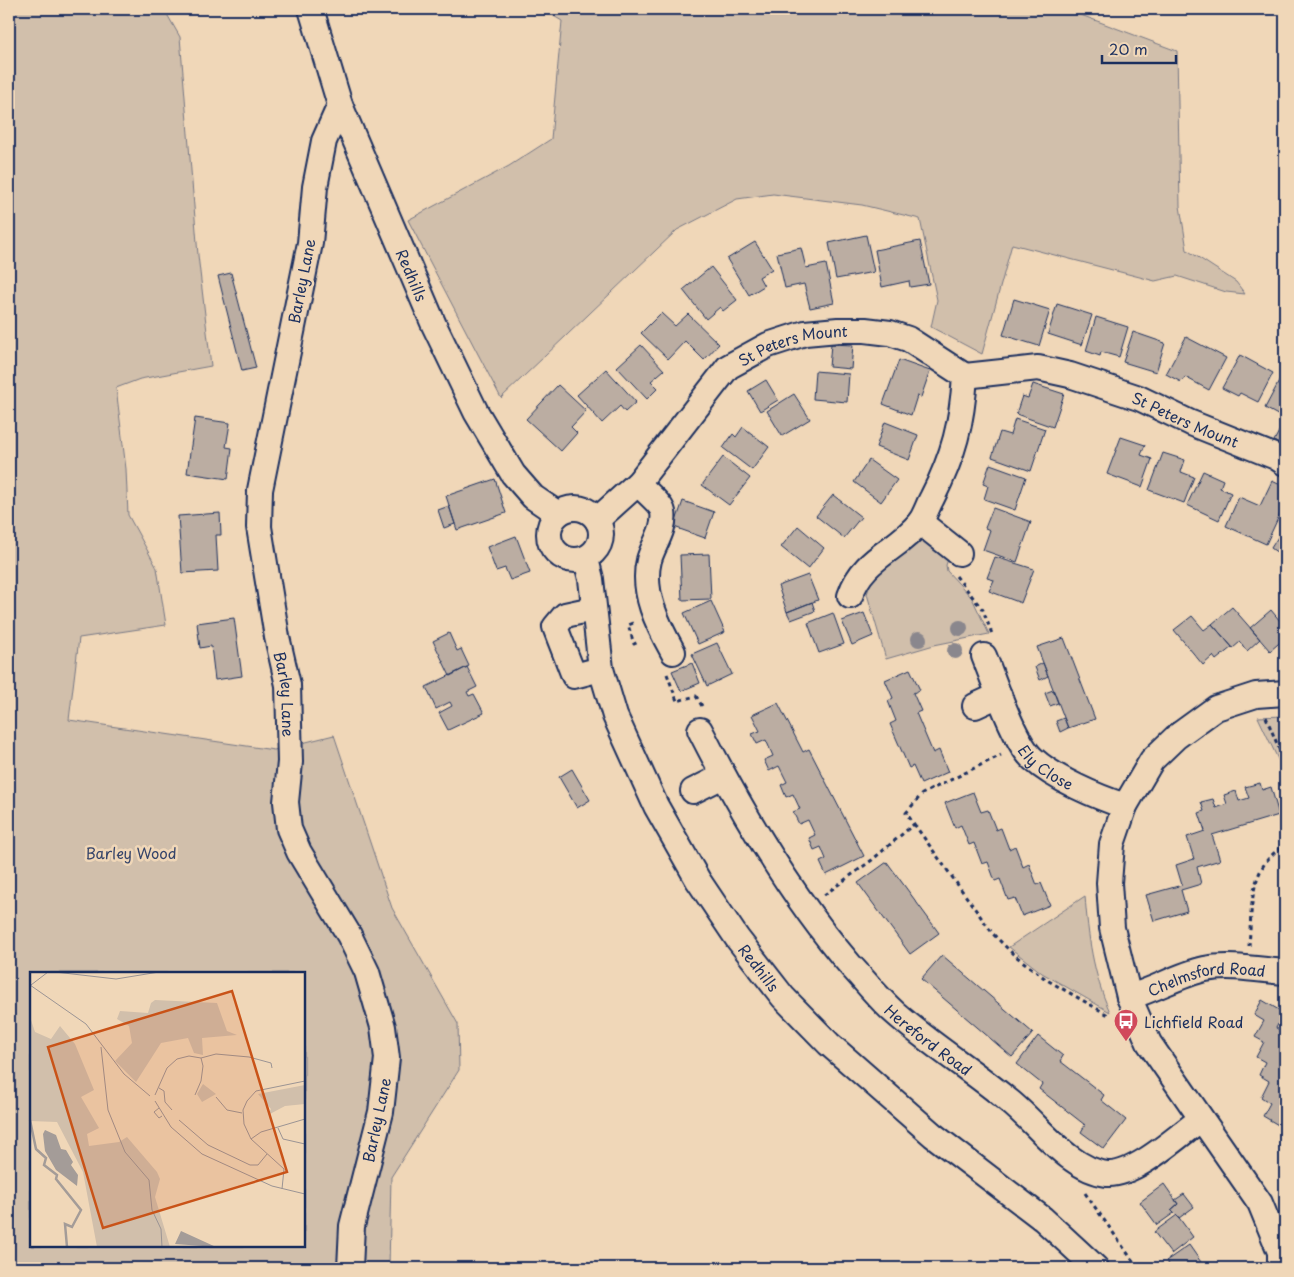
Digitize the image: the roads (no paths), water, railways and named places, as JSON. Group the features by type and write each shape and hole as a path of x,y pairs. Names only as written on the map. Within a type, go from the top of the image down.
{"street":[{"name":"Redhills","path":"311,9 340,105 430,316 476,412 513,474 533,497 558,514"},
{"name":"Barley Lane","path":"340,105 324,141 315,187 310,243 260,490 259,527 277,637 288,686 290,762 286,802 289,829 299,852 349,935 367,972 376,1000 386,1050 386,1078 381,1112 352,1226 350,1268"},
{"name":"St Peters Mount","path":"597,520 638,483 728,367 768,345 805,333 865,330 890,334 908,339 965,376 1038,368 1070,375 1139,398 1191,423 1276,457 1285,463"},
{"path":"850,596 855,581 864,569 920,522 944,474 960,429 965,376"},
{"path":"638,483 663,510 663,523 649,561 647,585 649,598 661,631 673,652"},
{"path":"579,508 589,512 597,520 602,537 593,554 575,561 565,559 556,553 550,544 549,533 552,523 558,514 568,509 579,508"},
{"path":"920,522 959,553"},
{"name":"Redhills","path":"586,558 591,579 601,668 615,716 656,806 698,880 737,938 783,997 829,1044 880,1090 1042,1219 1096,1268"},
{"path":"593,609 565,615 555,627 574,676 601,668"},
{"name":"Ely Close","path":"984,656 998,695 1032,759 1061,777 1110,801 1125,806"},
{"path":"1280,1268 1278,1247 1260,1203 1149,1043 1133,1007 1112,928 1109,883 1112,844 1125,806 1152,760 1176,737 1216,708 1256,695 1285,693"},
{"path":"975,706 998,695"},
{"name":"Hereford Road","path":"700,730 723,776 772,858 805,908 838,951 894,1012 1009,1101 1068,1157 1080,1165 1107,1174 1121,1172 1134,1167 1201,1119"},
{"path":"693,791 723,776"},
{"name":"Chelmsford Road","path":"1133,1007 1147,992 1177,977 1207,969 1248,969 1285,972"}],"place":[{"name":"Lichfield Road","path":"1126,1042"}],"park label":[{"name":"Barley Wood","path":"131,852"}]}
